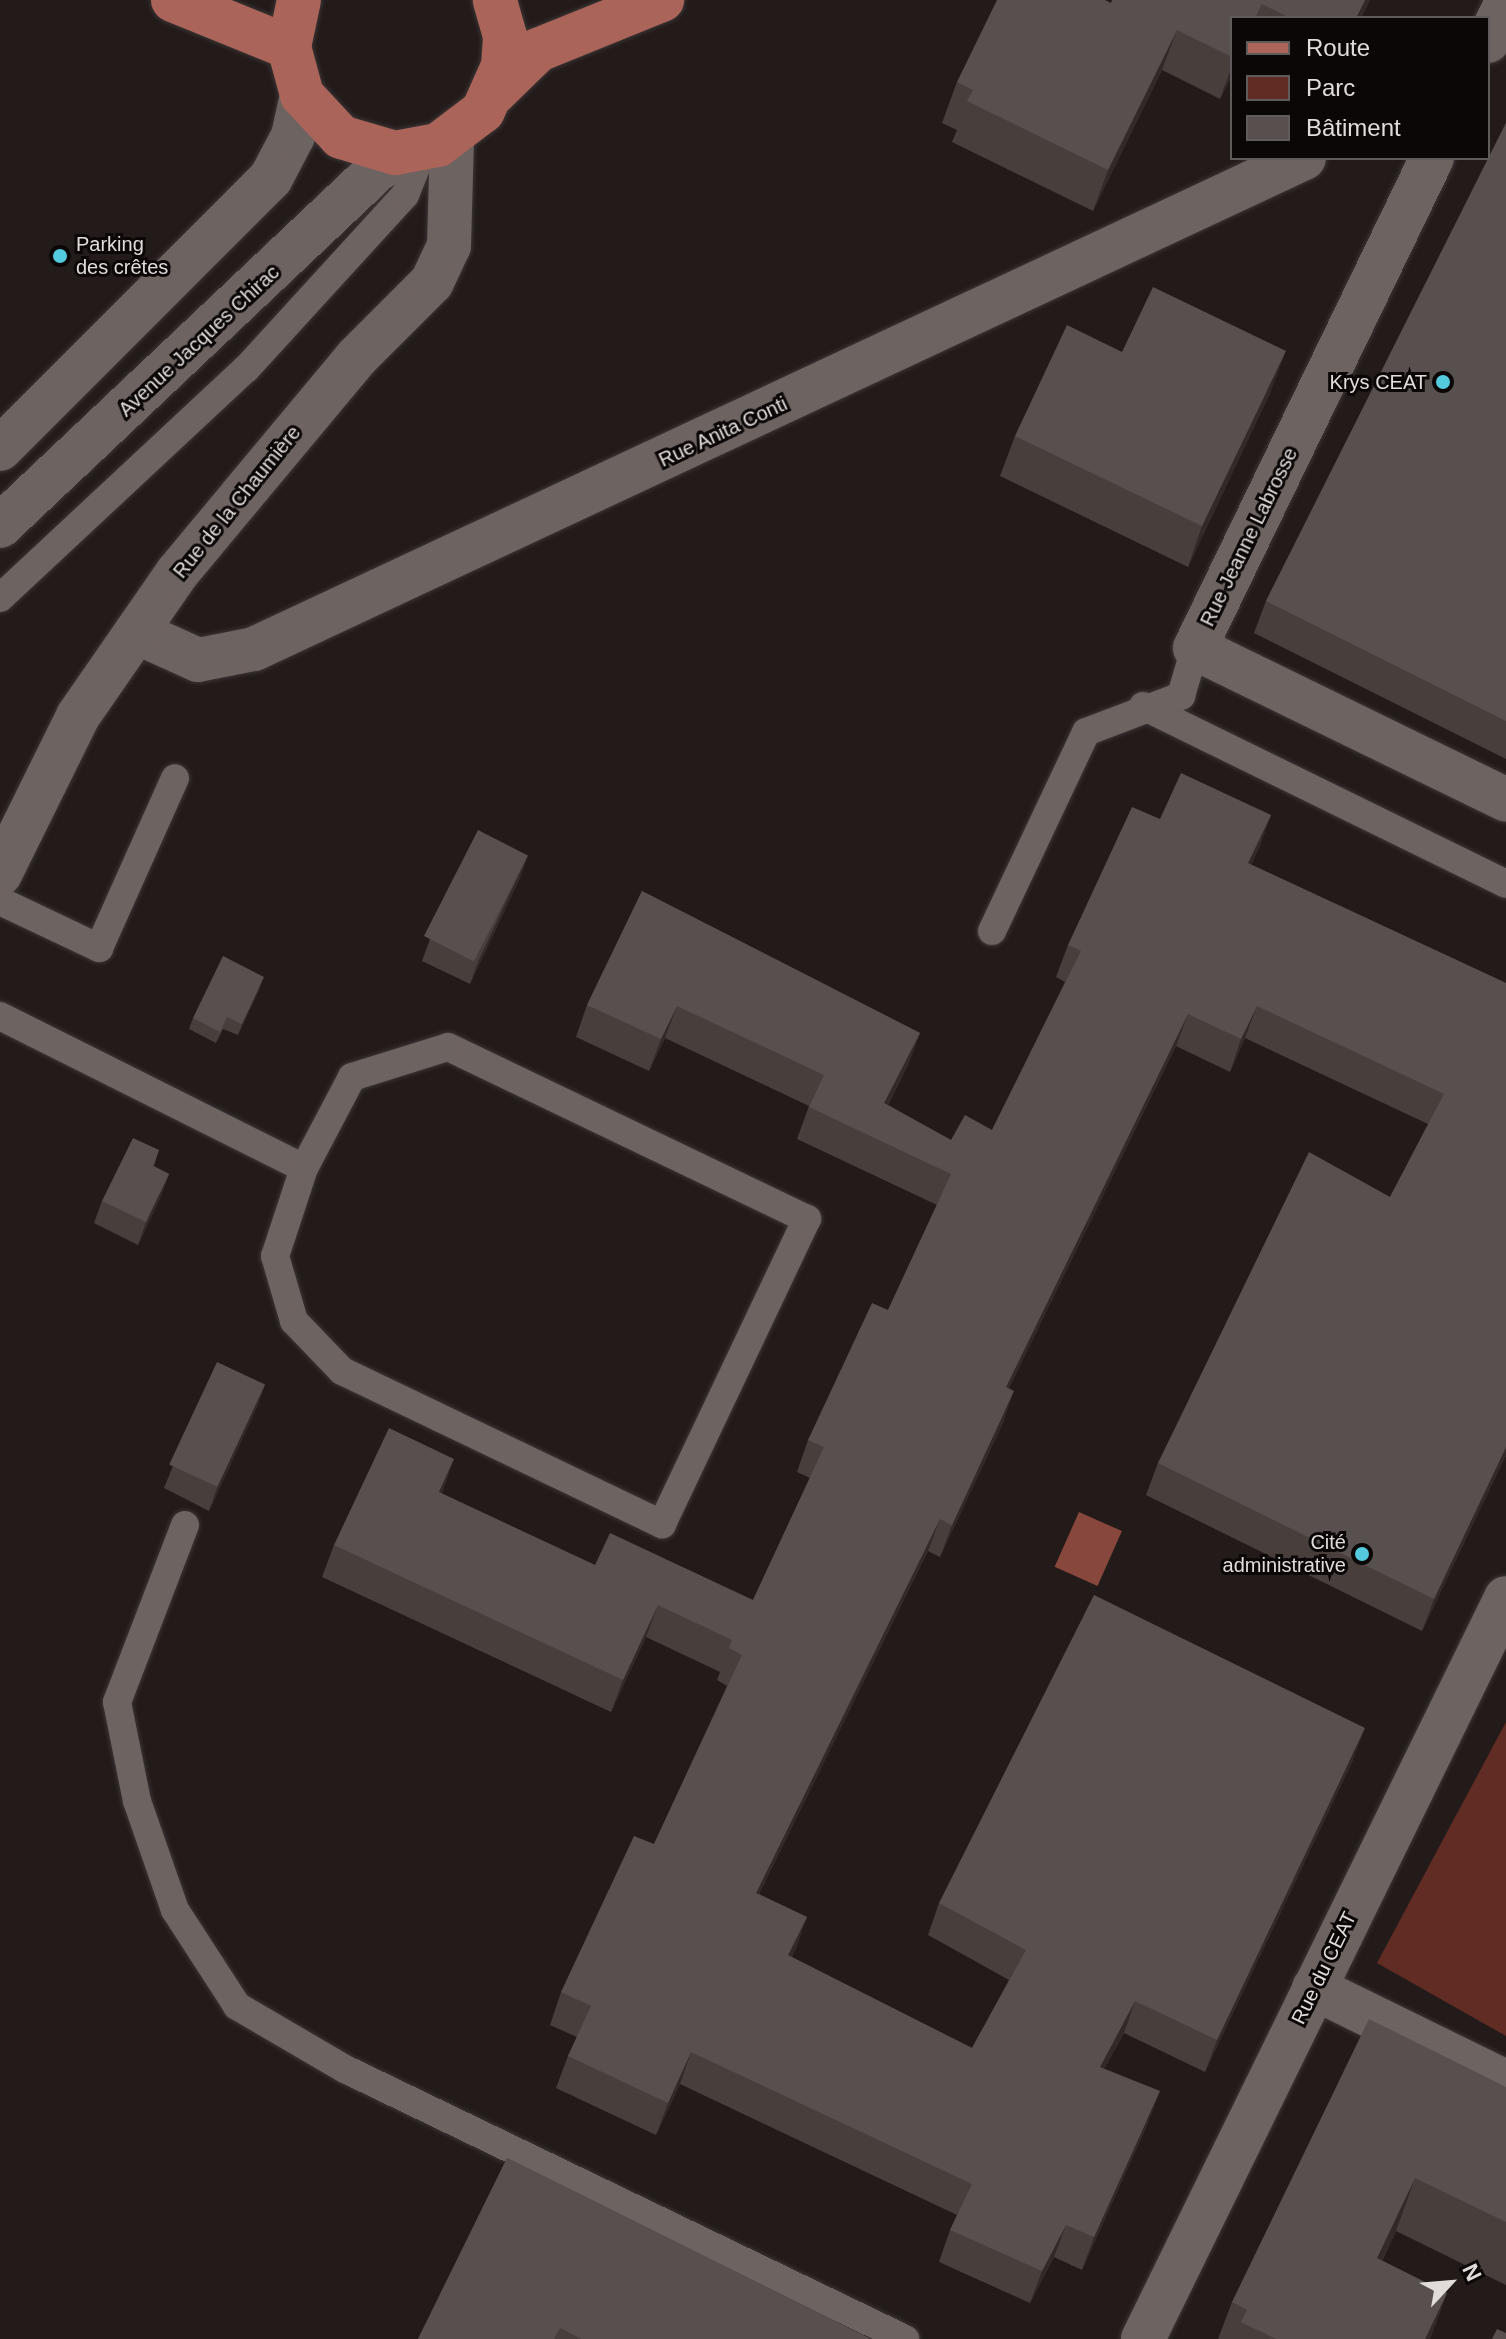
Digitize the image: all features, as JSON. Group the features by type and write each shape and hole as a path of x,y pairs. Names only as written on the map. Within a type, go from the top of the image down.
{"main road":[{"path":"173,0 289,47"},
{"path":"299,0 289,47 302,95 341,137 423,147 494,93 538,50 662,0"},
{"path":"494,93 505,36 495,0"}],"street":[{"path":"1490,37 1506,4"},
{"path":"0,449 271,178 302,95"},
{"name":"Avenue Jacques Chirac","path":"0,526 423,147"},
{"name":"Rue de la Chaumière","path":"0,874 78,716 136,632 356,358 432,282 449,246 423,147"},
{"name":"Rue Anita Conti","path":"136,632 198,660 254,649 1300,160"},
{"name":"Rue Jeanne Labrosse","path":"1431,160 1195,648 1506,800"},
{"name":"Rue du CEAT","path":"1143,2339 1506,1598"},
{"path":"1314,1988 1506,2082"}],"lane":[{"path":"0,598 246,369 405,195 423,147"},
{"path":"992,931 1086,732 1143,706 1181,696 1195,648"},
{"path":"1143,706 1506,884"},
{"path":"0,901 99,948 175,778"},
{"path":"0,1016 304,1168"},
{"path":"448,1047 807,1219 662,1524 342,1371 305,1339 275,1256 304,1168 352,1077 448,1047"},
{"path":"185,1525 117,1702 137,1801 175,1910 237,2006 345,2069 905,2339"}],"green space":[{"path":"1506,1722 1506,2036 1377,1963"}],"shaded area":[{"path":"1079,1512 1122,1531 1098,1586 1055,1567"}],"building":[{"path":"997,0 1105,0 1111,3 1112,0 1365,0 1357,16 1286,16 1262,4 1256,16 1230,16 1230,56 1177,30 1108,170 967,101 973,90 957,82"},
{"name":"Krys CEAT","path":"1506,123 1506,721 1266,601"},
{"path":"1153,287 1286,351 1202,526 1015,436 1067,325 1122,352"},
{"name":"Cité administrative","path":"1181,773 1271,815 1248,863 1506,983 1506,1447 1434,1599 1158,1463 1309,1152 1390,1197 1444,1094 1257,1006 1241,1039 1188,1014 1006,1387 1014,1391 952,1525 940,1519 756,1893 807,1917 788,1955 972,2048 1026,1950 939,1903 1094,1595 1365,1728 1217,2040 1135,2001 1100,2067 1160,2091 1094,2237 1066,2225 1042,2271 950,2230 972,2184 691,2052 668,2103 568,2056 591,2006 561,1992 634,1836 654,1844 742,1655 729,1648 732,1640 658,1605 623,1680 334,1545 389,1428 454,1459 439,1492 595,1565 610,1533 753,1600 824,1447 808,1440 872,1303 888,1310 951,1174 809,1107 824,1075 677,1006 661,1039 587,1005 642,891 920,1033 884,1103 951,1140 965,1115 992,1130 1081,951 1068,945 1132,807 1160,819"},
{"path":"478,830 528,855 474,961 424,936"},
{"path":"223,956 264,977 242,1024 227,1017 220,1032 193,1018"},
{"path":"133,1138 159,1150 153,1166 169,1174 146,1222 102,1201"},
{"path":"217,1362 265,1384 217,1487 169,1464"},
{"path":"1369,2019 1506,2087 1506,2222 1415,2178 1377,2258 1447,2293 1425,2339 1276,2339 1241,2322 1247,2310 1232,2302"},
{"path":"507,2158 871,2339 582,2339 560,2328 554,2339 418,2339"},
{"path":"1497,2329 1506,2333 1506,2339 1492,2339"}],"place":[{"name":"Parking des crêtes","path":"60,256"},
{"name":"Krys CEAT","path":"1443,382"},
{"name":"Cité administrative","path":"1362,1554"}]}
